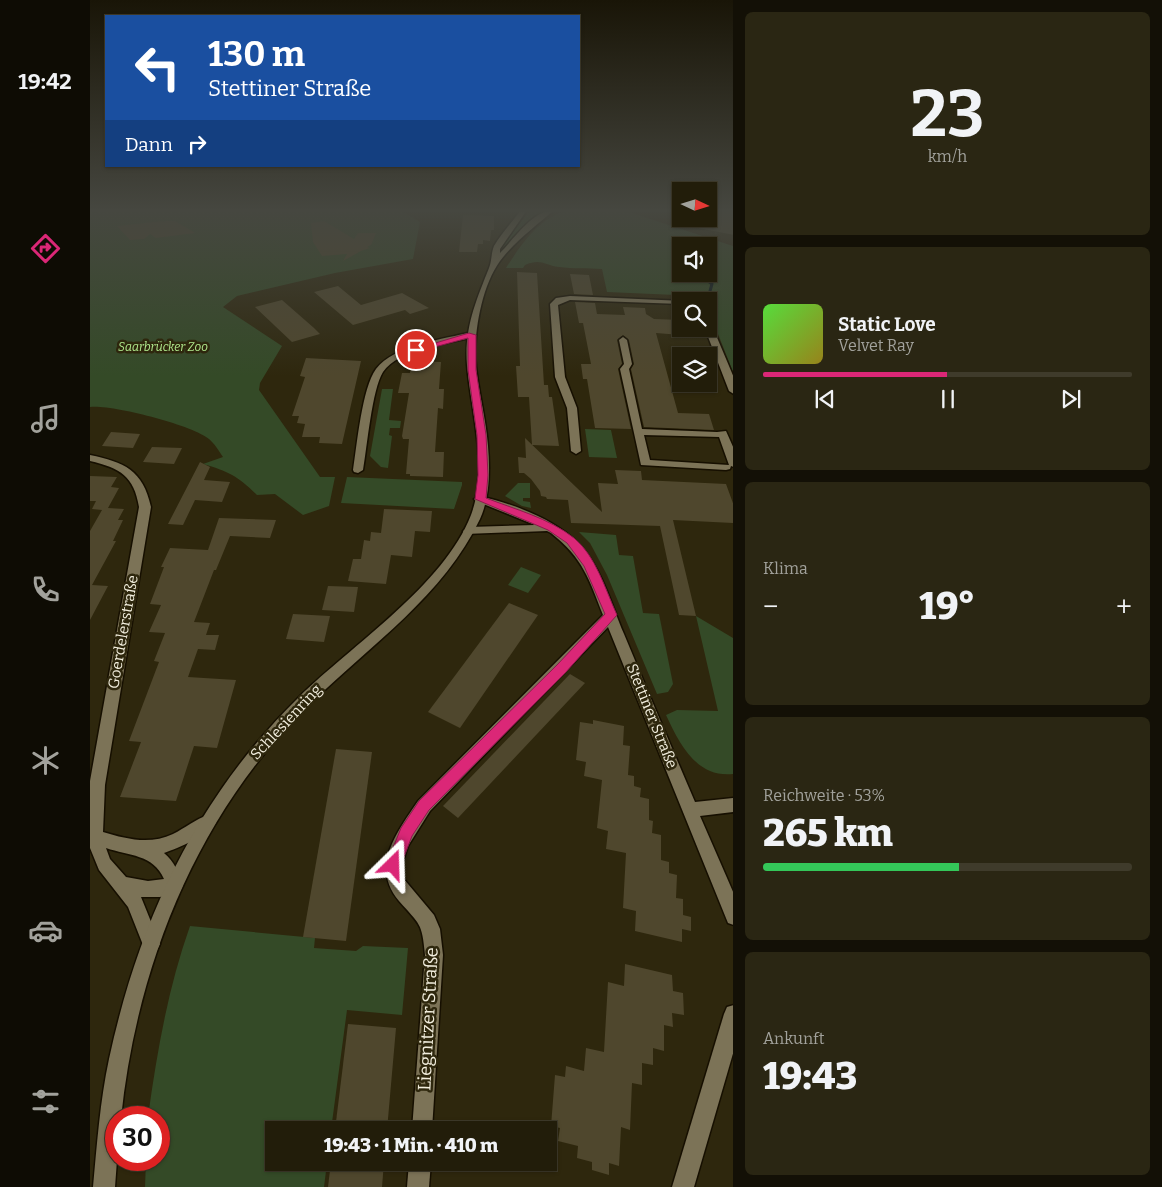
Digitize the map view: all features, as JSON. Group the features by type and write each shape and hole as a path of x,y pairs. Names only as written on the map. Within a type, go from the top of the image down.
{"street":[{"name":"Schlesienring","path":"104,1187 109,1128 119,1061 134,997 151,944 174,884 208,822 240,773 265,742 304,701 419,594 448,562 468,531 480,499 483,475 482,435 472,370 472,335 482,290 494,265"},
{"path":"576,451 572,408 560,377 554,304 558,300 570,298 672,302"},
{"path":"358,470 374,386 380,370 397,356 472,335"},
{"path":"622,336 628,364 624,369 644,463 729,465 719,434 638,432"},
{"path":"712,337 733,391"},
{"name":"Goerdelerstraße","path":"90,458 110,462 128,470 138,482 144,494 145,507 97,785 94,813 95,832 102,859 111,874 123,885 134,901 151,944"},
{"name":"Stettiner Straße","path":"480,499 552,528 571,541 589,565 733,917"},
{"path":"468,531 513,527 552,528"},
{"name":"Liegnitzer Straße","path":"423,1121 434,955 432,937 428,922 400,889 395,879 393,865 406,832 424,806 611,615"},
{"path":"690,810 733,805"},
{"path":"145,850 168,845 208,822"},
{"path":"97,837 118,845 145,850 162,860 170,871 174,884 155,890 144,890 123,885"},
{"path":"684,1187 733,1014"},
{"path":"418,1187 419,1171"}],"green space":[{"name":"Saarbrücker Zoo","path":"90,265 377,265 335,273 237,296 223,307 282,346 260,383 259,390 320,477 335,477 329,506 303,515 275,494 257,495 233,475 203,464 223,457 211,441 200,433 170,422 132,412 90,407"},
{"path":"508,265 525,265 523,268 506,268"},
{"path":"552,265 672,265 672,282 717,282 717,265 733,265 733,372 717,331 717,292 672,292 672,295 607,292 602,269 564,268"},
{"path":"382,389 393,389 389,420 401,421 400,428 390,428 389,435 392,436 388,468 381,467 370,456"},
{"path":"585,429 611,430 617,458 589,457"},
{"path":"347,477 462,482 462,485 454,509 341,503"},
{"path":"518,483 530,483 530,498 523,498 523,501 530,502 531,508 522,506 505,496"},
{"path":"579,532 616,535 619,555 633,556 643,613 659,614 673,684 668,692 657,694 607,575 590,543"},
{"path":"521,567 541,575 528,593 508,585"},
{"path":"696,616 733,638 733,774 720,774 699,764 683,747 666,715 677,710 718,711"},
{"path":"190,926 315,938 314,948 356,951 363,946 408,948 402,1015 347,1010 332,1121 265,1121 265,1171 326,1171 324,1187 145,1187 146,1171 170,1171 170,1106 150,1106 164,1020 182,949"}],"building":[{"path":"517,272 537,273 544,385 548,385 549,397 552,397 559,446 532,445 529,397 518,397 516,366 520,366"},
{"path":"570,274 589,275 593,295 574,294"},
{"path":"338,286 361,305 402,293 429,308 410,314 405,310 353,325 314,292"},
{"path":"282,300 320,334 292,342 255,307"},
{"path":"575,302 595,303 597,314 625,315 623,307 645,308 646,314 654,319 672,320 672,334 656,333 678,413 709,414 714,430 644,427 631,369 634,364 629,340 623,335 617,340 622,364 618,369 631,429 595,428 587,379 583,379 581,364 591,364 583,323 579,323"},
{"path":"306,358 361,361 342,444 319,443 320,437 302,437 305,424 297,423 299,416 292,416 305,377 300,376"},
{"path":"411,361 441,362 439,389 444,389 443,409 438,408 435,452 444,452 443,477 410,476 410,474 406,474 409,439 403,439 402,436 409,393 398,393 402,373 410,373"},
{"path":"111,432 140,434 133,448 102,446"},
{"path":"525,438 602,512 598,483 618,484 615,470 641,471 642,480 726,484 733,503 733,523 673,520 696,616 679,615 660,526 571,523 568,500 547,499 541,496 540,491 531,479 524,473 519,473 518,457 526,458"},
{"path":"152,447 182,448 174,464 143,462"},
{"path":"200,462 210,467 204,480 230,482 222,502 195,500 183,525 168,524"},
{"path":"90,476 117,477 111,487 119,488 108,508 124,509 118,520 123,520 113,541 116,541 92,585 108,586 90,620 90,531 102,510 92,509 96,501 90,501"},
{"path":"384,509 432,511 430,532 415,531 412,557 391,555 386,584 348,581 353,559 361,559 364,540 370,541 371,532 381,533"},
{"path":"219,518 276,520 270,538 230,536 216,570 214,570 194,622 210,623 206,635 219,635 215,650 198,649 188,677 236,680 217,748 194,746 176,801 120,797 141,742 129,741 159,662 154,661 165,633 149,632 161,605 150,604 164,567 161,567 170,548 208,550"},
{"path":"328,586 358,587 354,612 322,610"},
{"path":"509,603 538,615 460,728 428,712"},
{"path":"293,614 330,616 324,642 286,639"},
{"path":"570,674 585,683 458,818 443,806"},
{"path":"593,720 624,726 623,745 630,746 628,775 634,776 634,786 641,788 640,797 649,799 649,820 653,821 652,833 661,835 661,860 669,862 669,873 677,875 676,898 683,899 683,915 691,917 691,931 682,929 682,942 635,931 636,911 623,908 626,853 606,849 608,831 597,828 602,780 584,776 586,762 576,760 580,722 593,724"},
{"path":"336,749 372,752 346,941 303,937"},
{"path":"625,964 672,975 673,991 683,993 684,1015 672,1013 673,1027 664,1025 664,1051 653,1048 653,1065 642,1063 642,1085 632,1083 630,1130 621,1127 619,1166 609,1163 609,1175 592,1170 592,1162 577,1158 578,1146 558,1141 560,1128 557,1127 557,1121 551,1121 555,1075 565,1077 566,1066 584,1071 586,1048 604,1052 608,982 624,986"},
{"path":"348,1024 396,1028 388,1121 336,1121"},
{"path":"330,1171 383,1171 382,1187 328,1187"}],"waterway":[{"path":"709,282 712,284 710,291"}],"route":[{"path":"393,865 406,832 424,806 586,643 611,615 589,565 571,541 552,528 480,499 483,475 482,435 473,380 472,335 416,350"}]}
